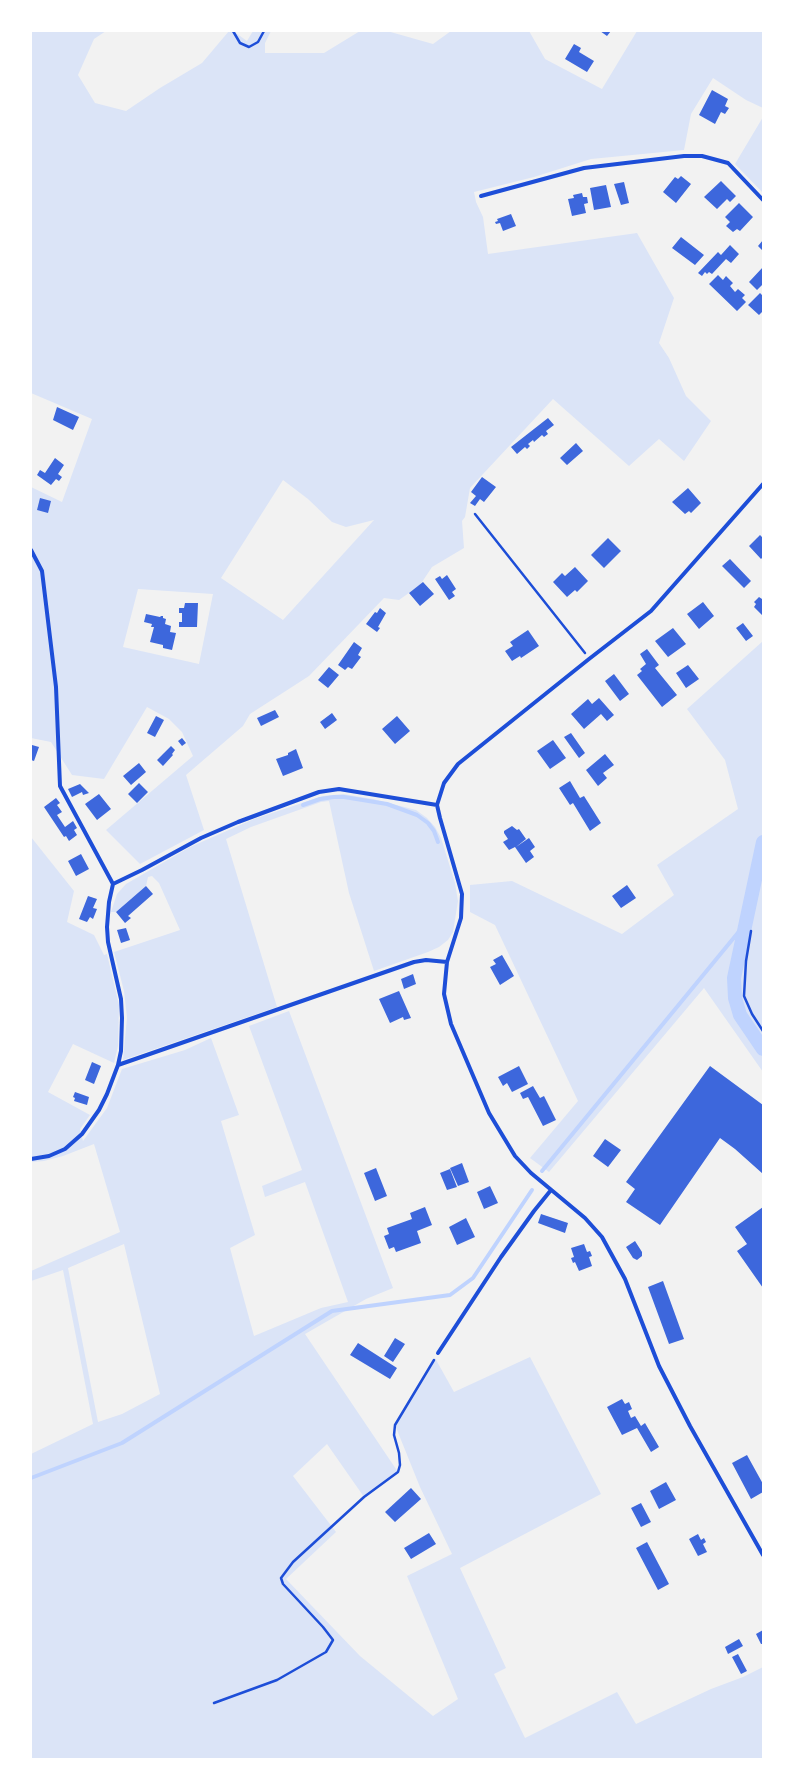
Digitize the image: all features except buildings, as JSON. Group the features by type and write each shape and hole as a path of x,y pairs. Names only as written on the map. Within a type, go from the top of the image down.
{"street":[{"path":"480,196 584,168 696,156 710,157 728,163 763,200"},
{"path":"763,484 651,611 589,658 458,764 444,783 438,805 440,818 462,894 461,918 447,962 444,994 446,1008 451,1024 489,1114 515,1156 585,1218 602,1237 614,1257 663,1373 690,1426 763,1555"},
{"path":"31,550 42,572 50,633 56,687 60,786 114,884 109,902 107,927 108,942 121,999 122,1034 118,1065 107,1094 99,1110 78,1139 56,1154 31,1159"},
{"path":"114,884 207,835 319,792 339,789 438,805"},
{"path":"118,1065 414,962 426,960 447,962"},
{"path":"438,1353 501,1257 534,1211 552,1190"}],"path":[{"path":"233,31 240,43 249,47 258,42 264,31"},
{"path":"475,514 589,658"},
{"path":"751,931 746,961 744,996 752,1014 763,1030"},
{"path":"214,1703 277,1680 326,1652 333,1640 283,1584 281,1578 293,1562 364,1497 398,1472 400,1465 400,1453 394,1435 395,1425 438,1353"}],"shaded area":[{"path":"31,31 106,31 94,39 78,75 95,103 126,111 160,88 202,63 229,31 233,31 247,41 253,31 271,31 265,43 265,53 324,53 360,31 387,31 433,44 451,31 529,31 545,59 602,89 637,31 763,31 763,108 746,100 713,78 691,114 684,150 591,159 534,177 474,192 476,202 483,217 488,254 637,233 674,298 659,343 669,358 686,396 711,421 684,461 659,439 629,466 553,399 470,488 465,517 462,521 464,548 432,567 420,585 399,600 384,598 309,676 250,714 243,726 186,775 204,830 140,864 106,830 193,756 182,732 169,719 147,707 104,779 72,775 51,742 31,738 31,487 62,502 92,419 31,393","holes":["283,480 308,499 332,522 346,527 374,520 283,620 221,578","138,589 213,594 199,664 123,647"]},
{"path":"763,117 763,193 735,164"},
{"path":"763,641 763,1072 704,988 549,1172 530,1158 578,1101 495,925 470,912 470,885 512,881 622,934 674,895 657,865 738,809 725,760 687,709"},
{"path":"343,794 373,799 416,810 427,818 435,827 441,838 455,883 458,901 453,932 448,940 439,947 428,952 374,971 349,893 329,801 321,802 251,827 226,839 277,1007 123,1060 127,1018 124,991 114,952 180,930 159,883 152,876 148,877 146,886 116,912 111,912 117,894 126,884 190,847 254,819 323,796"},
{"path":"31,837 74,891 67,922 94,935 104,955 107,954 119,1005 118,1046 114,1063 73,1044 48,1092 90,1115 80,1129 83,1141 107,1108 122,1069 185,1050 211,1038 239,1115 221,1121 255,1235 230,1248 254,1336 321,1308 348,1302 305,1182 265,1197 262,1186 302,1170 249,1026 289,1011 393,1288 366,1299 305,1334 398,1472 364,1497 327,1444 293,1476 336,1532 286,1579 360,1656 433,1716 458,1699 407,1576 452,1554 420,1487 395,1425 435,1358 454,1392 530,1357 601,1494 460,1568 506,1668 494,1674 525,1738 617,1692 636,1724 711,1689 743,1677 763,1667 763,1759 31,1759 31,1454 93,1424 63,1270 31,1281 31,1271 120,1232 94,1144 63,1156 44,1161 31,1162","holes":["124,1244 160,1394 122,1414 98,1422 68,1268"]}],"waterway":[{"path":"303,805 320,799 334,797 344,797 387,804 417,815 428,823 434,831 438,842"},
{"path":"763,842 734,978 735,998 740,1015 763,1049"},
{"path":"542,1171 746,923"},
{"path":"31,1478 122,1443 332,1311 450,1295 473,1278 532,1190"}]}
